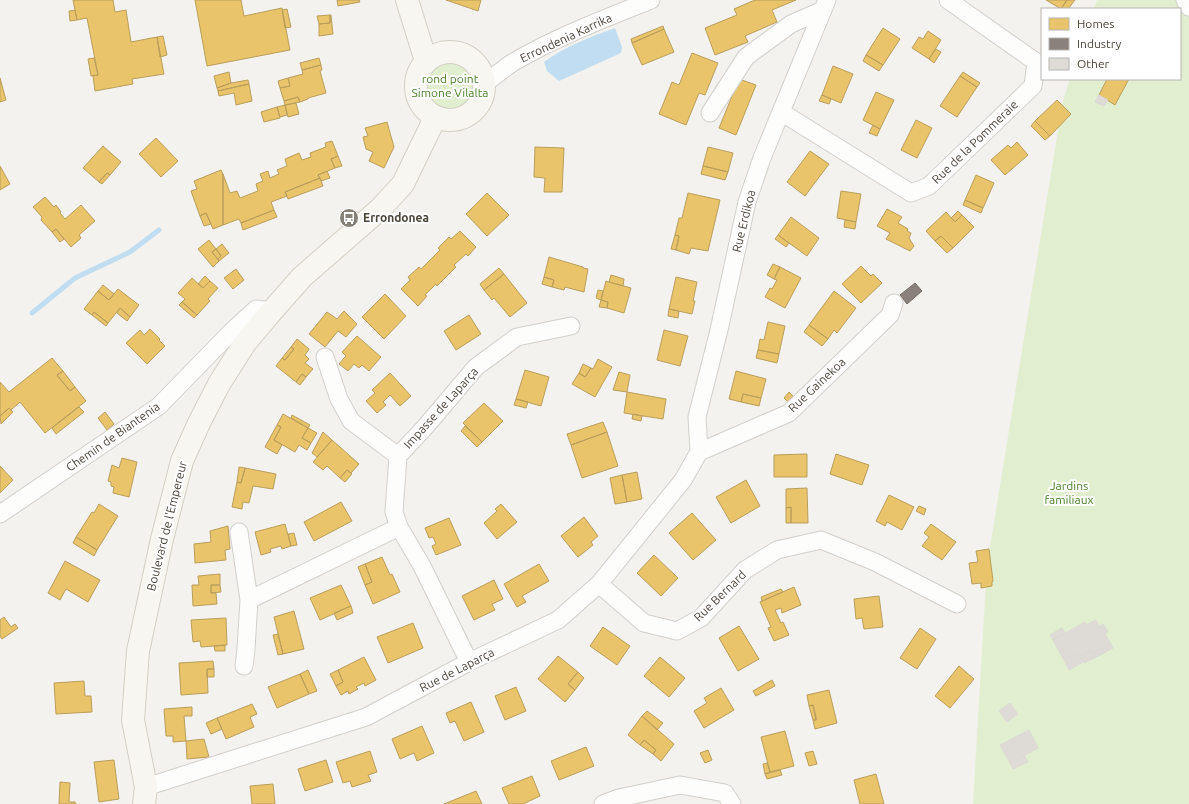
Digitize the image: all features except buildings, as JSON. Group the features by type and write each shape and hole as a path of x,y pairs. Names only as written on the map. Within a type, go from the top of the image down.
{"main road":[{"path":"408,0 426,61"},
{"path":"455,52 470,57 480,68 485,83 482,101 470,115 453,121 435,118 423,108 417,95 417,77 426,61 440,53 455,52"},
{"name":"Boulevard de l'Empereur","path":"145,795 133,720 138,651 171,501 182,461 219,384 245,343 302,277 380,209 403,184 435,118"}],"street":[{"name":"Errondenia Karrika","path":"485,83 511,64 552,42 651,0"},
{"name":"Rue de la Pommeraie","path":"781,112 911,193 929,186 1033,86 1036,62 948,0"},
{"path":"1185,0 1189,8"},
{"name":"Rue Erdikoa","path":"699,452 697,417 719,330 747,202 762,158 825,5"},
{"path":"710,113 746,57 792,24 825,5"},
{"name":"Rue Gainekoa","path":"699,452 789,412 890,315 894,303"},
{"name":"Chemin de Biantenia","path":"0,514 159,406 231,332 256,309 272,311"},
{"name":"Impasse de Laparça","path":"469,662 422,566 400,527 394,512 398,456 426,426 476,367 517,337 572,326"},
{"name":"Impasse de Laparça","path":"325,357 339,399 351,421 398,456"},
{"name":"Rue de Laparça","path":"145,795 366,717 469,662 558,620 599,584 683,480 699,452"},
{"path":"249,600 400,527"},
{"path":"239,532 249,600 244,666"},
{"name":"Rue Bernard","path":"599,584 644,623 677,631 701,618 745,570 751,566 777,550 821,540 875,562 957,604"},
{"path":"603,804 619,798 680,786 725,793 732,804"}],"green space":[{"name":"Jardins familiaux","path":"1097,0 1189,0 1189,804 973,804 987,565 1063,100 1070,80 1181,80 1181,8 1094,8"},
{"name":"rond point Simone Vilalta","path":"443,52 457,52 469,58 478,67 484,79 482,99 474,110 463,118 457,120 443,120 437,118 426,110 418,99 416,93 416,79 418,73 426,62 437,54"}],"water":[{"path":"615,28 622,47 621,53 559,81 547,71 544,62 552,56 578,42"}],"waterway":[{"path":"32,313 75,278 130,252 159,230"}],"place":[{"name":"Errondonea","path":"349,218"}]}
